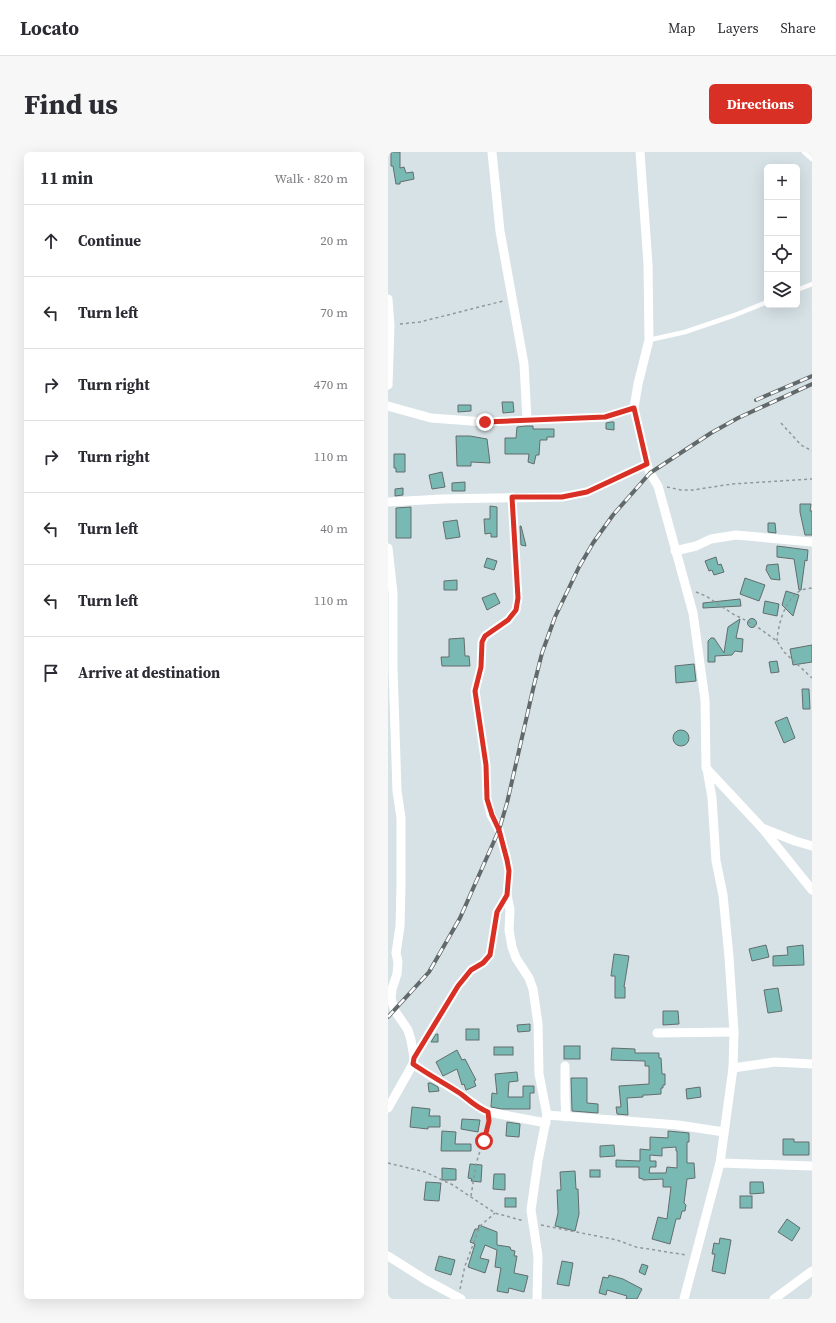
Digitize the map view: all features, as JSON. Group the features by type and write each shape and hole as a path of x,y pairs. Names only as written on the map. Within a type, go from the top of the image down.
{"street":[{"path":"493,152 500,231 511,299 524,364 527,420"},
{"path":"640,152 648,264 649,340 638,384 634,408 647,464 650,473 658,486 693,613 705,700 706,768 712,798 716,861 722,895 734,1032 733,1068 720,1163 684,1299"},
{"path":"388,299 390,326 388,386"},
{"path":"388,406 431,418 485,422 605,417 634,408"},
{"path":"388,502 442,499 562,497 587,492 647,464"},
{"path":"512,497 518,598 516,610 508,620 485,636 482,642 481,667 475,691 486,765 487,799 499,830 509,871 507,895 510,910 509,930 512,947 516,958 529,978 533,989 538,1024 538,1074 546,1119 531,1210 538,1256 537,1299"},
{"path":"675,551 696,546 711,539 736,535 812,542"},
{"path":"388,548 393,593 393,668 397,791 401,818 400,926 396,953 398,962 397,974 391,999 395,1011 408,1030 414,1061 432,1077 488,1112 546,1119 566,1117 678,1125 724,1132"},
{"path":"706,768 762,828 812,890"},
{"path":"762,828 812,846"},
{"path":"388,1108 458,986 471,970 483,963 490,955 497,912 507,895"},
{"path":"657,1033 734,1032"},
{"path":"733,1068 775,1062 812,1064"},
{"path":"565,1066 566,1117"},
{"path":"720,1163 812,1166"},
{"path":"388,1256 460,1299"},
{"path":"774,1299 812,1271"}],"lane":[{"path":"804,152 812,159"},
{"path":"800,289 812,284"},
{"path":"649,340 685,332 764,303"}],"path":[{"path":"390,326 420,322 511,299"},
{"path":"781,423 801,445 812,451"},
{"path":"658,486 681,490 693,490 732,484 812,479"},
{"path":"777,641 778,628 789,603 801,590 812,588"},
{"path":"687,589 706,596 733,614 753,624 777,641 784,652 812,678"},
{"path":"471,1196 476,1164 489,1121 488,1112"},
{"path":"388,1163 425,1172 453,1185 495,1213 534,1224 575,1231 661,1252 696,1256"},
{"path":"460,1299 461,1280 480,1226 495,1213"}],"building":[{"path":"391,152 400,152 400,168 404,167 406,173 413,172 414,179 396,184 393,166 391,166"},
{"path":"502,402 513,402 514,412 503,413"},
{"path":"458,405 471,405 471,411 458,412"},
{"path":"614,422 614,430 606,429 606,423"},
{"path":"533,426 533,429 554,429 554,437 547,437 547,440 540,440 539,455 536,455 534,464 528,462 529,454 505,454 505,438 516,438 517,427"},
{"path":"456,436 470,436 487,439 490,463 471,462 471,466 457,466"},
{"path":"394,454 405,454 405,472 396,472 396,468 394,468"},
{"path":"442,472 445,487 432,489 429,475"},
{"path":"465,482 465,491 452,491 452,483"},
{"path":"403,488 403,495 395,496 395,489"},
{"path":"800,504 811,504 810,511 812,511 812,535 805,535 800,512"},
{"path":"490,506 497,507 497,537 491,537 491,533 485,534 484,519 490,519"},
{"path":"411,507 411,538 396,538 396,508"},
{"path":"457,520 460,537 446,539 443,522"},
{"path":"768,523 775,523 776,533 768,532"},
{"path":"521,526 526,546 521,545"},
{"path":"777,546 808,550 807,561 805,560 801,590 799,590 794,559 777,557"},
{"path":"716,557 718,565 721,564 724,572 714,575 712,570 709,571 705,561"},
{"path":"487,558 497,561 494,570 484,567"},
{"path":"778,564 780,580 771,579 766,570 767,565"},
{"path":"745,578 765,585 759,601 740,594"},
{"path":"457,580 457,590 444,590 444,581"},
{"path":"786,591 799,595 793,616 782,605"},
{"path":"495,593 500,603 487,610 482,598"},
{"path":"740,599 741,606 703,608 703,603"},
{"path":"765,601 779,604 777,616 763,613"},
{"path":"740,619 736,638 743,639 742,652 735,651 732,655 715,656 715,662 708,662 708,641 711,638 714,638 724,653 728,627"},
{"path":"750,619 754,619 756,623 754,627 750,627 748,625 748,621"},
{"path":"464,638 465,656 469,656 470,666 442,666 441,657 449,657 449,639"},
{"path":"812,645 812,662 793,665 790,649"},
{"path":"777,661 779,672 771,673 769,662"},
{"path":"694,664 696,681 676,683 675,666"},
{"path":"802,689 809,689 810,709 803,709"},
{"path":"787,717 795,738 784,743 775,722"},
{"path":"678,730 684,730 689,735 687,744 684,746 678,746 673,741 673,735"},
{"path":"766,945 769,957 752,961 749,949"},
{"path":"803,945 804,965 773,966 773,956 788,955 787,947"},
{"path":"614,954 629,956 624,987 625,998 615,998 615,976 611,976"},
{"path":"778,988 782,1011 768,1013 764,990"},
{"path":"663,1011 678,1011 679,1024 663,1025"},
{"path":"530,1024 530,1031 518,1032 517,1025"},
{"path":"466,1029 479,1029 479,1040 466,1040"},
{"path":"436,1034 438,1034 438,1042 431,1042"},
{"path":"564,1046 580,1046 580,1059 564,1059"},
{"path":"494,1047 513,1047 513,1055 494,1055"},
{"path":"612,1048 635,1049 635,1053 659,1053 659,1058 661,1058 662,1074 665,1074 665,1085 661,1088 661,1094 627,1098 628,1115 617,1114 616,1107 621,1107 619,1086 649,1084 649,1066 645,1066 645,1061 611,1060"},
{"path":"457,1050 462,1060 465,1059 476,1080 474,1081 476,1086 466,1090 464,1084 462,1085 457,1069 443,1076 436,1062"},
{"path":"517,1072 518,1081 509,1082 508,1097 523,1097 523,1086 534,1086 534,1093 530,1093 530,1109 502,1109 491,1107 492,1093 497,1094 495,1074"},
{"path":"571,1078 587,1078 587,1103 598,1104 598,1113 572,1111"},
{"path":"428,1083 438,1087 439,1091 429,1092"},
{"path":"700,1087 701,1097 687,1099 686,1089"},
{"path":"412,1107 430,1109 429,1116 440,1116 440,1127 428,1127 428,1129 410,1127"},
{"path":"462,1119 480,1120 478,1132 461,1129"},
{"path":"507,1122 520,1124 519,1137 506,1136"},
{"path":"442,1131 456,1132 455,1144 471,1144 471,1151 441,1151"},
{"path":"668,1131 689,1133 689,1142 687,1142 687,1163 694,1163 695,1178 687,1179 684,1203 686,1205 685,1211 682,1211 680,1219 676,1219 670,1244 652,1239 658,1217 667,1219 671,1187 663,1187 663,1179 643,1180 639,1178 639,1167 616,1167 616,1160 640,1161 640,1149 650,1150 650,1137 668,1138","holes":["676,1147 677,1168 667,1167 666,1173 649,1173 650,1167 656,1167 656,1161 650,1161 650,1155 662,1156 662,1148"]},
{"path":"783,1139 794,1139 794,1142 809,1142 809,1155 783,1155"},
{"path":"614,1145 615,1156 600,1157 600,1146"},
{"path":"470,1164 482,1165 481,1182 471,1181 472,1179 468,1178"},
{"path":"442,1168 456,1169 456,1180 442,1180"},
{"path":"590,1170 600,1170 600,1177 590,1177"},
{"path":"575,1171 576,1189 578,1189 579,1214 575,1231 555,1226 558,1213 557,1190 561,1190 560,1172"},
{"path":"494,1174 505,1174 505,1190 493,1189"},
{"path":"426,1182 441,1183 439,1201 424,1200"},
{"path":"750,1182 763,1182 764,1193 750,1194"},
{"path":"740,1196 752,1196 752,1208 740,1208"},
{"path":"505,1198 516,1198 516,1207 505,1207"},
{"path":"787,1219 800,1228 792,1241 778,1232"},
{"path":"479,1225 497,1232 497,1245 510,1247 511,1250 515,1251 514,1256 517,1256 514,1273 528,1276 524,1292 509,1288 508,1293 497,1291 501,1268 495,1267 497,1250 485,1245 480,1258 489,1260 485,1273 468,1267 475,1244 470,1242 475,1229 478,1229"},
{"path":"720,1238 731,1240 725,1274 712,1271 715,1254 712,1254 714,1243 719,1244"},
{"path":"439,1256 455,1260 451,1275 435,1270"},
{"path":"562,1261 573,1263 569,1286 557,1284"},
{"path":"642,1264 648,1266 645,1275 639,1272"},
{"path":"609,1275 623,1279 642,1289 637,1299 626,1299 627,1296 607,1290 606,1295 599,1293 603,1277 608,1278"}],"railway":[{"path":"756,400 812,376"},
{"path":"388,1017 429,972 460,918 499,830 507,803 542,653 555,617 579,567 593,543 613,515 650,473 711,433 738,418 812,384"}],"route":[{"path":"484,1141 489,1121 488,1112 481,1109 464,1096 413,1064 414,1058 458,986 471,970 483,963 490,955 497,912 507,895 509,871 499,830 487,799 486,765 475,691 481,667 482,642 485,636 501,626 516,610 518,598 512,497 562,497 587,492 647,464 634,408 605,417 485,422"}]}
